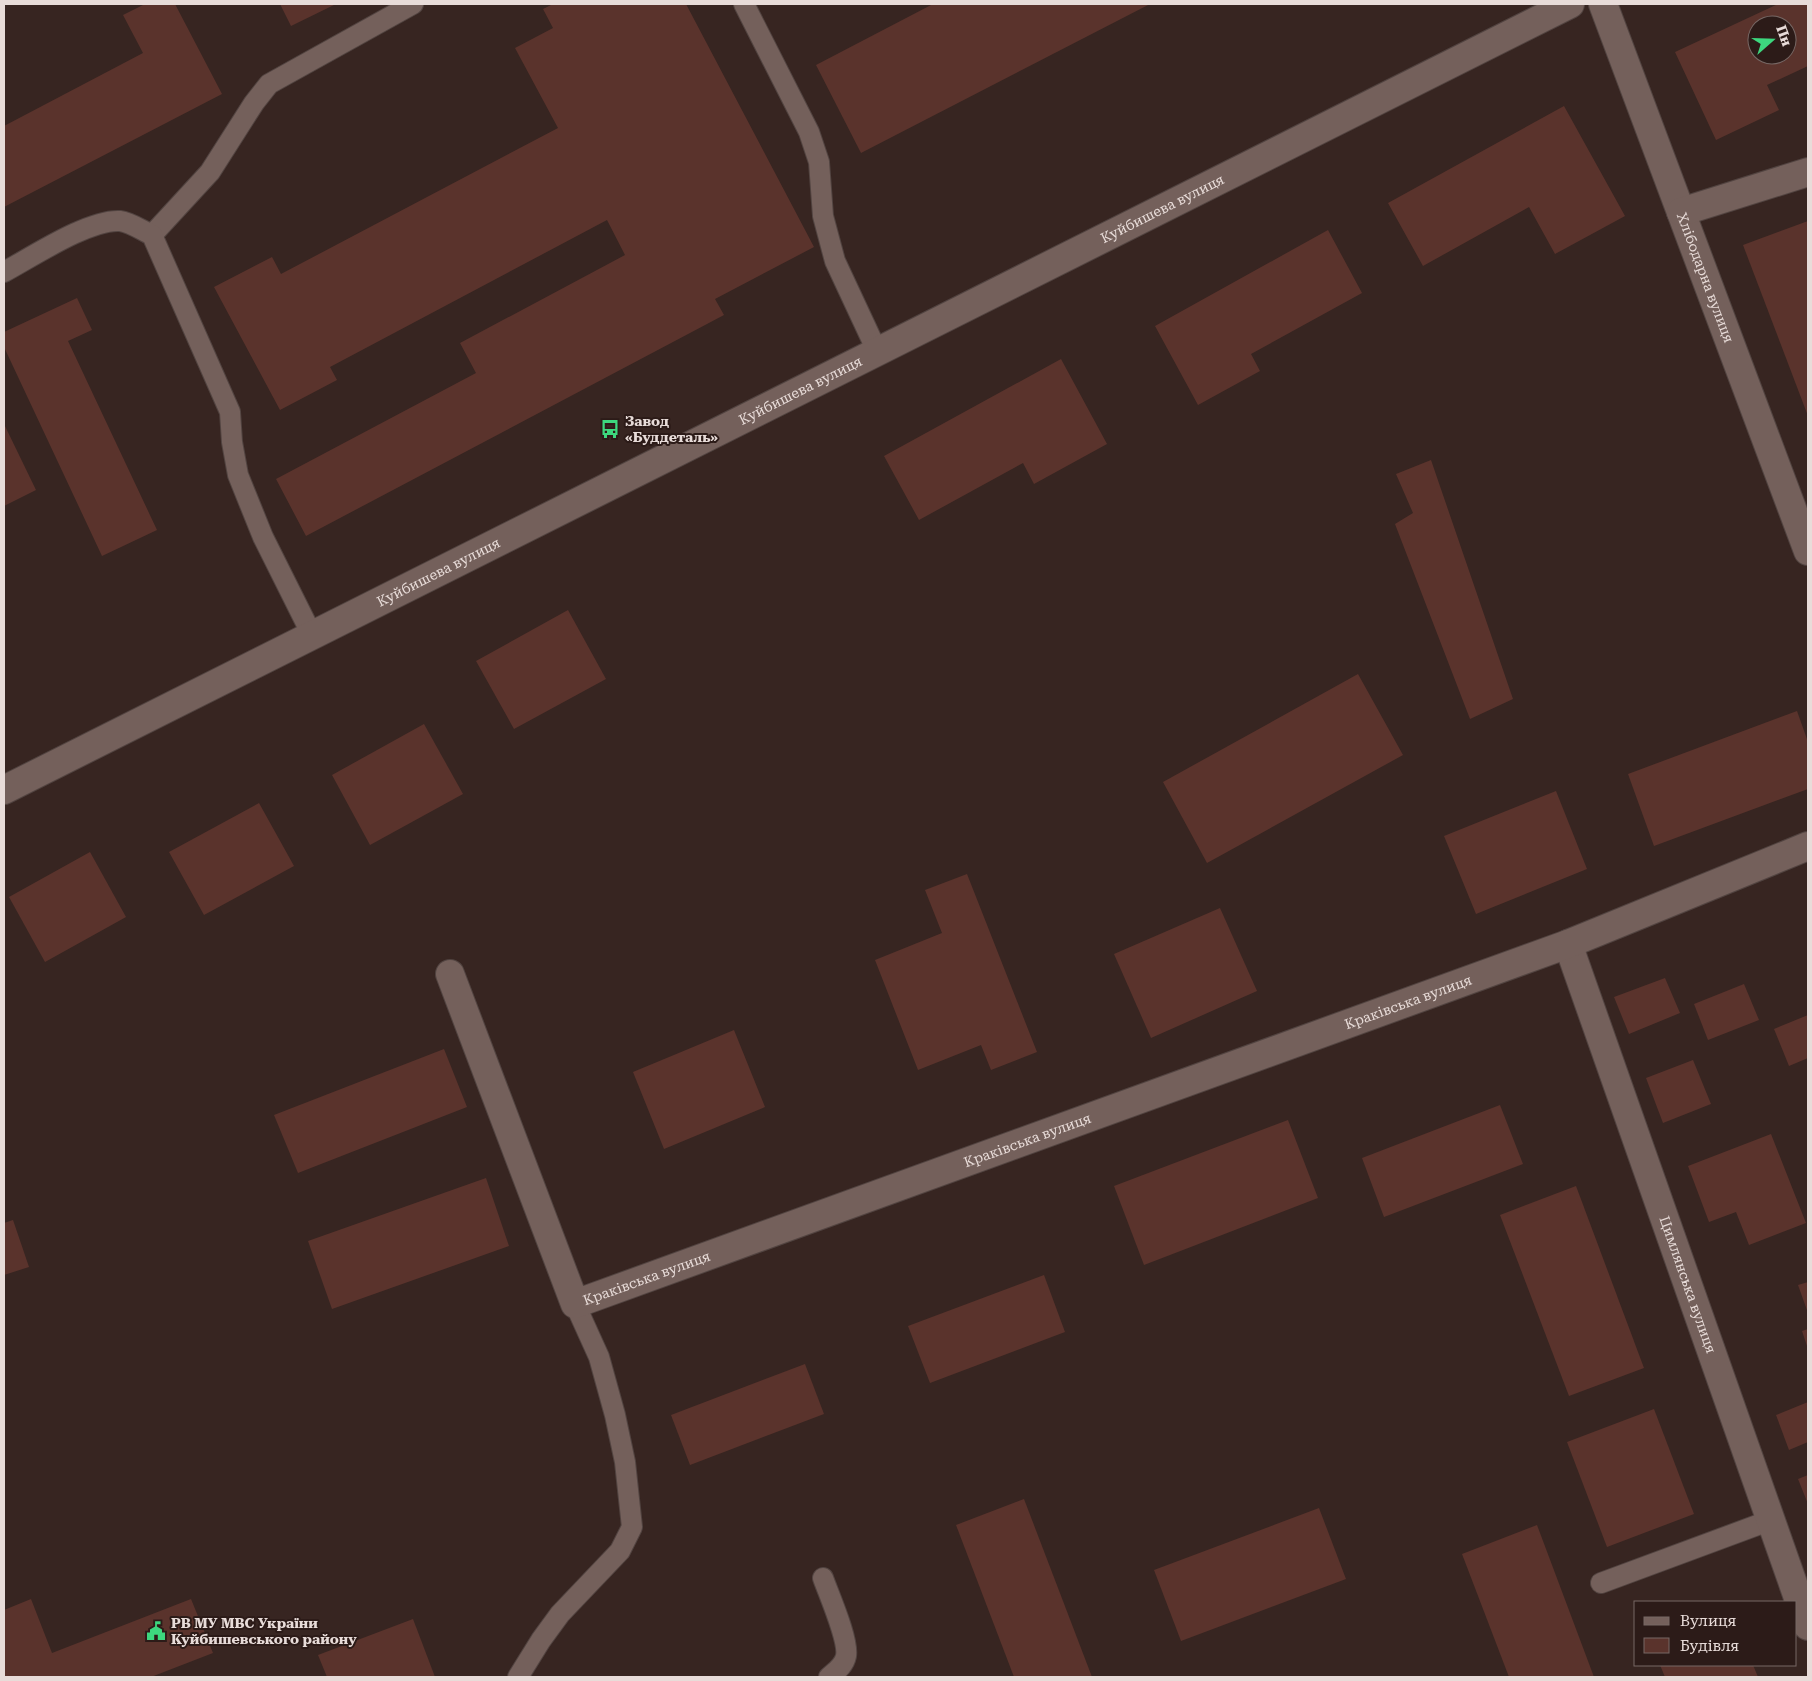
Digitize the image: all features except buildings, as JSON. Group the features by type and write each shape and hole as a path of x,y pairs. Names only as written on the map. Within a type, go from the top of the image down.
{"street":[{"name":"Куйбишева вулиця","path":"4,790 1570,4"},
{"name":"Хлібодарна вулиця","path":"1603,4 1808,551"},
{"path":"1681,212 1808,172"},
{"name":"Краківська вулиця","path":"450,974 575,1304 1568,944 1808,846"},
{"name":"Цимлянська вулиця","path":"1568,944 1808,1626"}],"lane":[{"path":"152,235 210,172 254,103 269,84 413,4"},
{"path":"744,4 809,132 818,162 822,216 835,261 877,351"},
{"path":"4,272 66,238 98,224 121,221 152,235 230,412 232,442 238,475 263,537 312,635"},
{"path":"518,1677 540,1640 560,1614 620,1551 632,1527 625,1462 615,1415 599,1357 575,1304"},
{"path":"1602,1583 1771,1520"},
{"path":"823,1578 845,1641 846,1656 840,1668 829,1677"}],"place":[{"name":"Завод «Буддеталь»","path":"610,429"},
{"name":"РВ МУ МВС України Куйбишевського району","path":"156,1631"}]}
